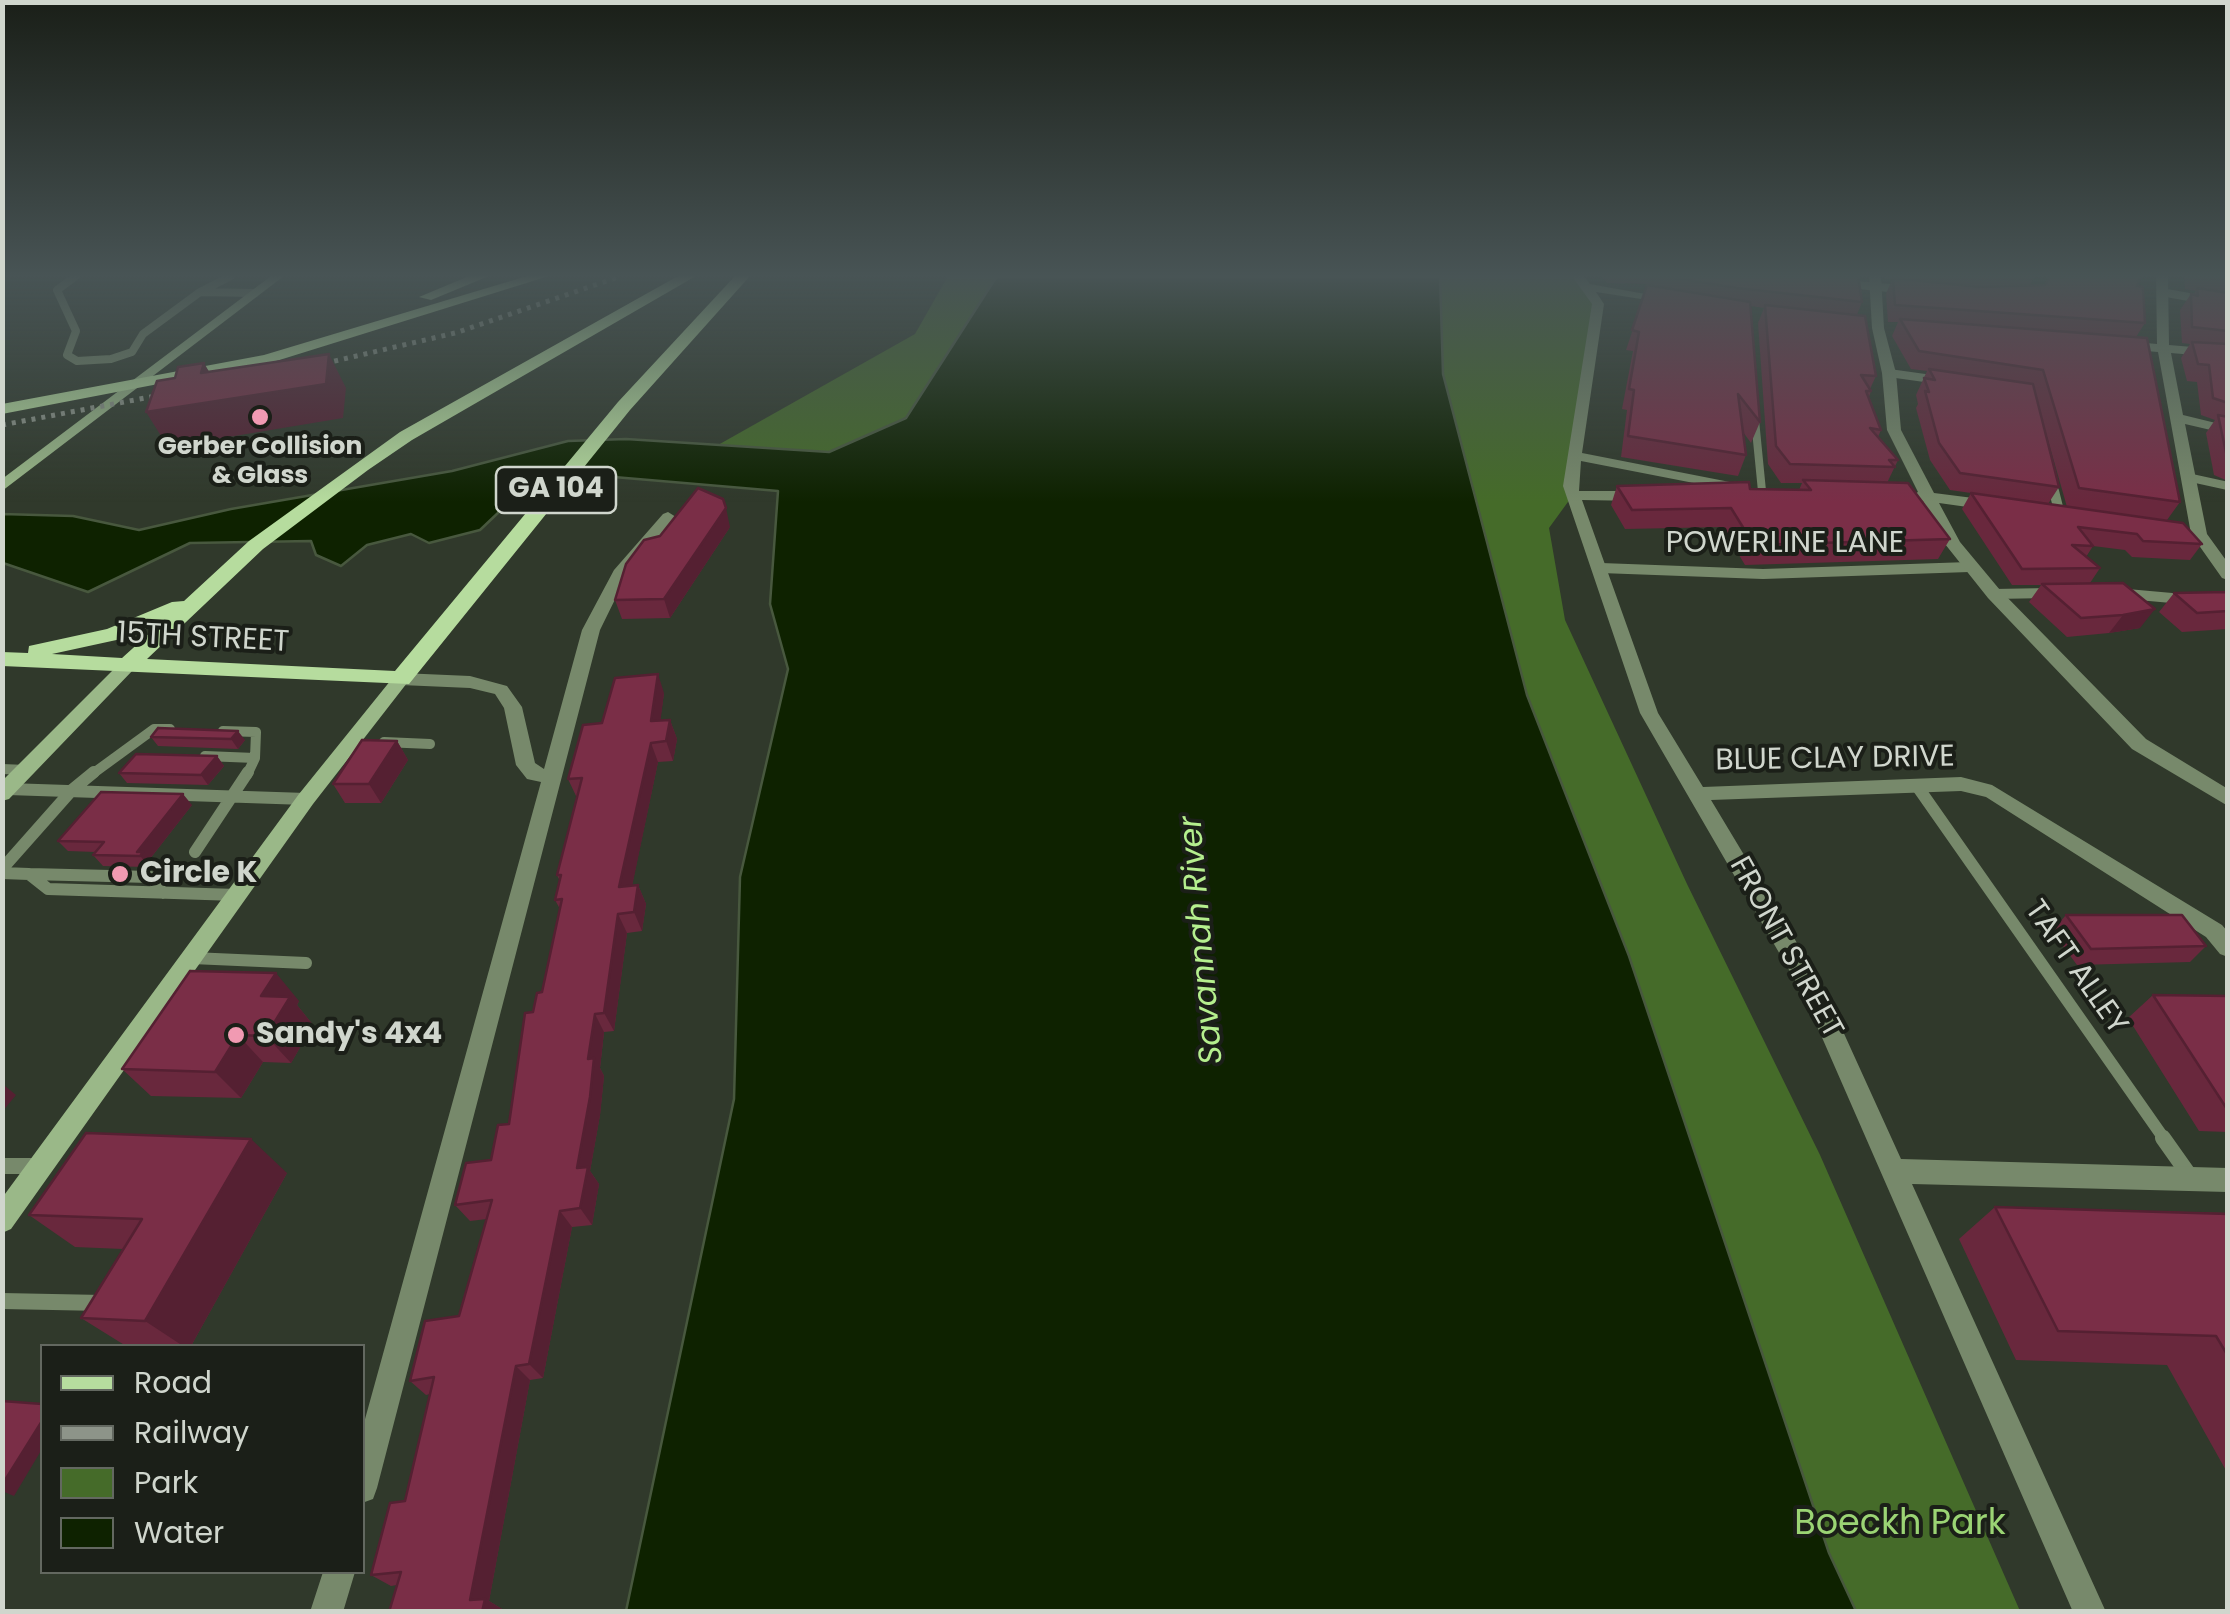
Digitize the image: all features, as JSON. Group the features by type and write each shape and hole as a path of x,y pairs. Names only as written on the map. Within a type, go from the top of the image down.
{"main road":[{"path":"2,487 179,351"},
{"path":"2,408 29,397 229,351"},
{"path":"2,395 29,397 134,385 292,351"},
{"path":"4,784 26,770 206,589 312,501 406,436 556,351"},
{"name":"GA 104","path":"2,1220 350,740 624,406 674,351"},
{"path":"2,659 113,634 206,589"},
{"name":"15TH STREET","path":"2,659 400,678"}],"street":[{"name":"FRONT STREET","path":"1583,351 1570,486 1650,712 1694,794 1750,878 1813,990 2090,1612"},
{"path":"1888,351 1894,430 1969,567 2138,744 2228,798"},
{"path":"2165,351 2199,534 2228,575"},
{"path":"2176,418 2228,430"},
{"path":"1575,456 1754,490"},
{"path":"1573,495 1780,491"},
{"path":"1910,496 1998,506"},
{"path":"2034,512 2069,517"},
{"path":"365,1477 591,630 604,599 640,547 668,517"},
{"path":"2182,532 2199,534"},
{"path":"400,678 470,682 500,690 512,708 526,765 534,774 554,778"},
{"name":"BLUE CLAY DRIVE","path":"1694,794 1961,784 1992,792 2214,931 2228,948"},
{"path":"1891,1171 2228,1180"},
{"path":"326,1612 338,1574"}],"lane":[{"path":"68,351 67,355 77,361 112,360 132,351"},
{"path":"1889,372 1959,384"},
{"path":"1753,400 1754,490"},
{"path":"2047,464 2069,517"},
{"path":"2188,477 2228,486"},
{"name":"POWERLINE LANE","path":"1601,568 1763,574 1969,567"},
{"path":"1994,594 2072,593"},
{"path":"2112,593 2189,600"},
{"path":"2,871 72,790 116,754 154,729 188,730"},
{"path":"195,852 236,796 255,758 256,732 205,730"},
{"path":"350,740 430,744"},
{"path":"116,754 136,754"},
{"path":"195,756 255,758"},
{"path":"4,784 306,799"},
{"name":"TAFT ALLEY","path":"1917,786 2192,1178"},
{"path":"2,871 28,874 48,888 237,895"},
{"path":"192,958 306,963"},
{"path":"2,1166 41,1166"},
{"path":"2,1301 125,1304"}],"green space":[{"path":"884,351 949,351 906,418 829,452 718,445"},
{"name":"Boeckh Park","path":"1442,351 1589,351 1573,495 1549,528 1565,620 1687,884 1820,1155 2020,1611 1856,1611 1829,1553 1629,956 1527,695 1443,374"}],"water":[{"name":"Savannah River","path":"949,351 1442,351 1443,374 1527,695 1629,956 1829,1553 1856,1611 626,1611 734,1099 740,877 788,669 770,604 778,491 614,477 519,493 480,530 429,543 411,534 367,545 341,566 316,555 311,541 190,543 88,592 3,563 2,514 73,516 139,530 231,509 452,471 568,441 626,439 829,452 906,418"}],"building":[{"path":"1636,351 1754,351 1760,422 1738,394 1746,455 1628,436 1634,390 1629,389"},
{"path":"1769,351 1871,351 1876,376 1861,375 1871,391 1866,391 1881,430 1870,428 1898,460 1889,460 1895,467 1790,464 1776,446"},
{"path":"1921,351 2150,351 2180,502 2079,488 2043,370"},
{"path":"2195,351 2228,351 2228,403 2213,398 2209,365 2198,364"},
{"path":"329,354 326,384 146,412 157,381 175,378 178,367 204,363 201,373"},
{"path":"1929,369 2033,384 2059,487 1960,473 1939,443 1925,391 1929,392 1924,378 1935,380"},
{"path":"2218,415 2228,417 2228,458 2227,457"},
{"path":"1803,480 1908,483 1950,539 1754,545 1731,508 1632,510 1617,486 1749,482 1750,489 1811,490"},
{"path":"698,488 723,499 726,508 664,599 615,600 626,564 644,540 660,536"},
{"path":"1971,493 2183,523 2202,544 2143,541 2137,534 2078,527 2093,546 2072,545 2100,568 2022,569"},
{"path":"2123,583 2155,609 2081,618 2042,584"},
{"path":"2227,592 2228,611 2197,613 2174,593"},
{"path":"658,674 651,721 670,720 666,741 651,743 619,887 638,885 634,912 618,914 604,1013 595,1014 588,1059 594,1058 590,1097 577,1168 588,1167 580,1208 560,1211 529,1364 516,1366 470,1600 485,1599 482,1612 389,1612 401,1572 371,1575 390,1503 405,1501 434,1377 410,1381 425,1321 459,1316 492,1200 455,1205 466,1163 491,1160 498,1125 509,1124 525,1013 533,1012 537,993 542,992 562,899 555,900 561,875 557,875 582,778 568,779 583,725 602,723 615,678"},
{"path":"158,728 238,731 231,739 151,737"},
{"path":"362,740 397,741 369,784 333,784"},
{"path":"136,754 217,756 201,775 119,773"},
{"path":"101,792 183,794 137,852 143,852 140,856 93,855 104,842 58,841"},
{"path":"2066,915 2182,915 2206,946 2091,949"},
{"path":"190,971 276,973 261,996 290,997 266,1036 238,1035 215,1072 122,1069"},
{"path":"2153,995 2228,996 2228,1109 2227,1109"},
{"path":"86,1133 251,1139 145,1321 81,1318 142,1219 29,1215"},
{"path":"1995,1207 2228,1214 2228,1356 2216,1336 2058,1331"},
{"path":"2,1401 40,1404 40,1424 2,1485"}],"railway":[{"path":"305,368 376,351"},
{"path":"2,425 177,392"}],"place":[{"name":"Gerber Collision & Glass","path":"260,417"},
{"name":"Circle K","path":"120,874"},
{"name":"Sandy's 4x4","path":"236,1035"}]}
